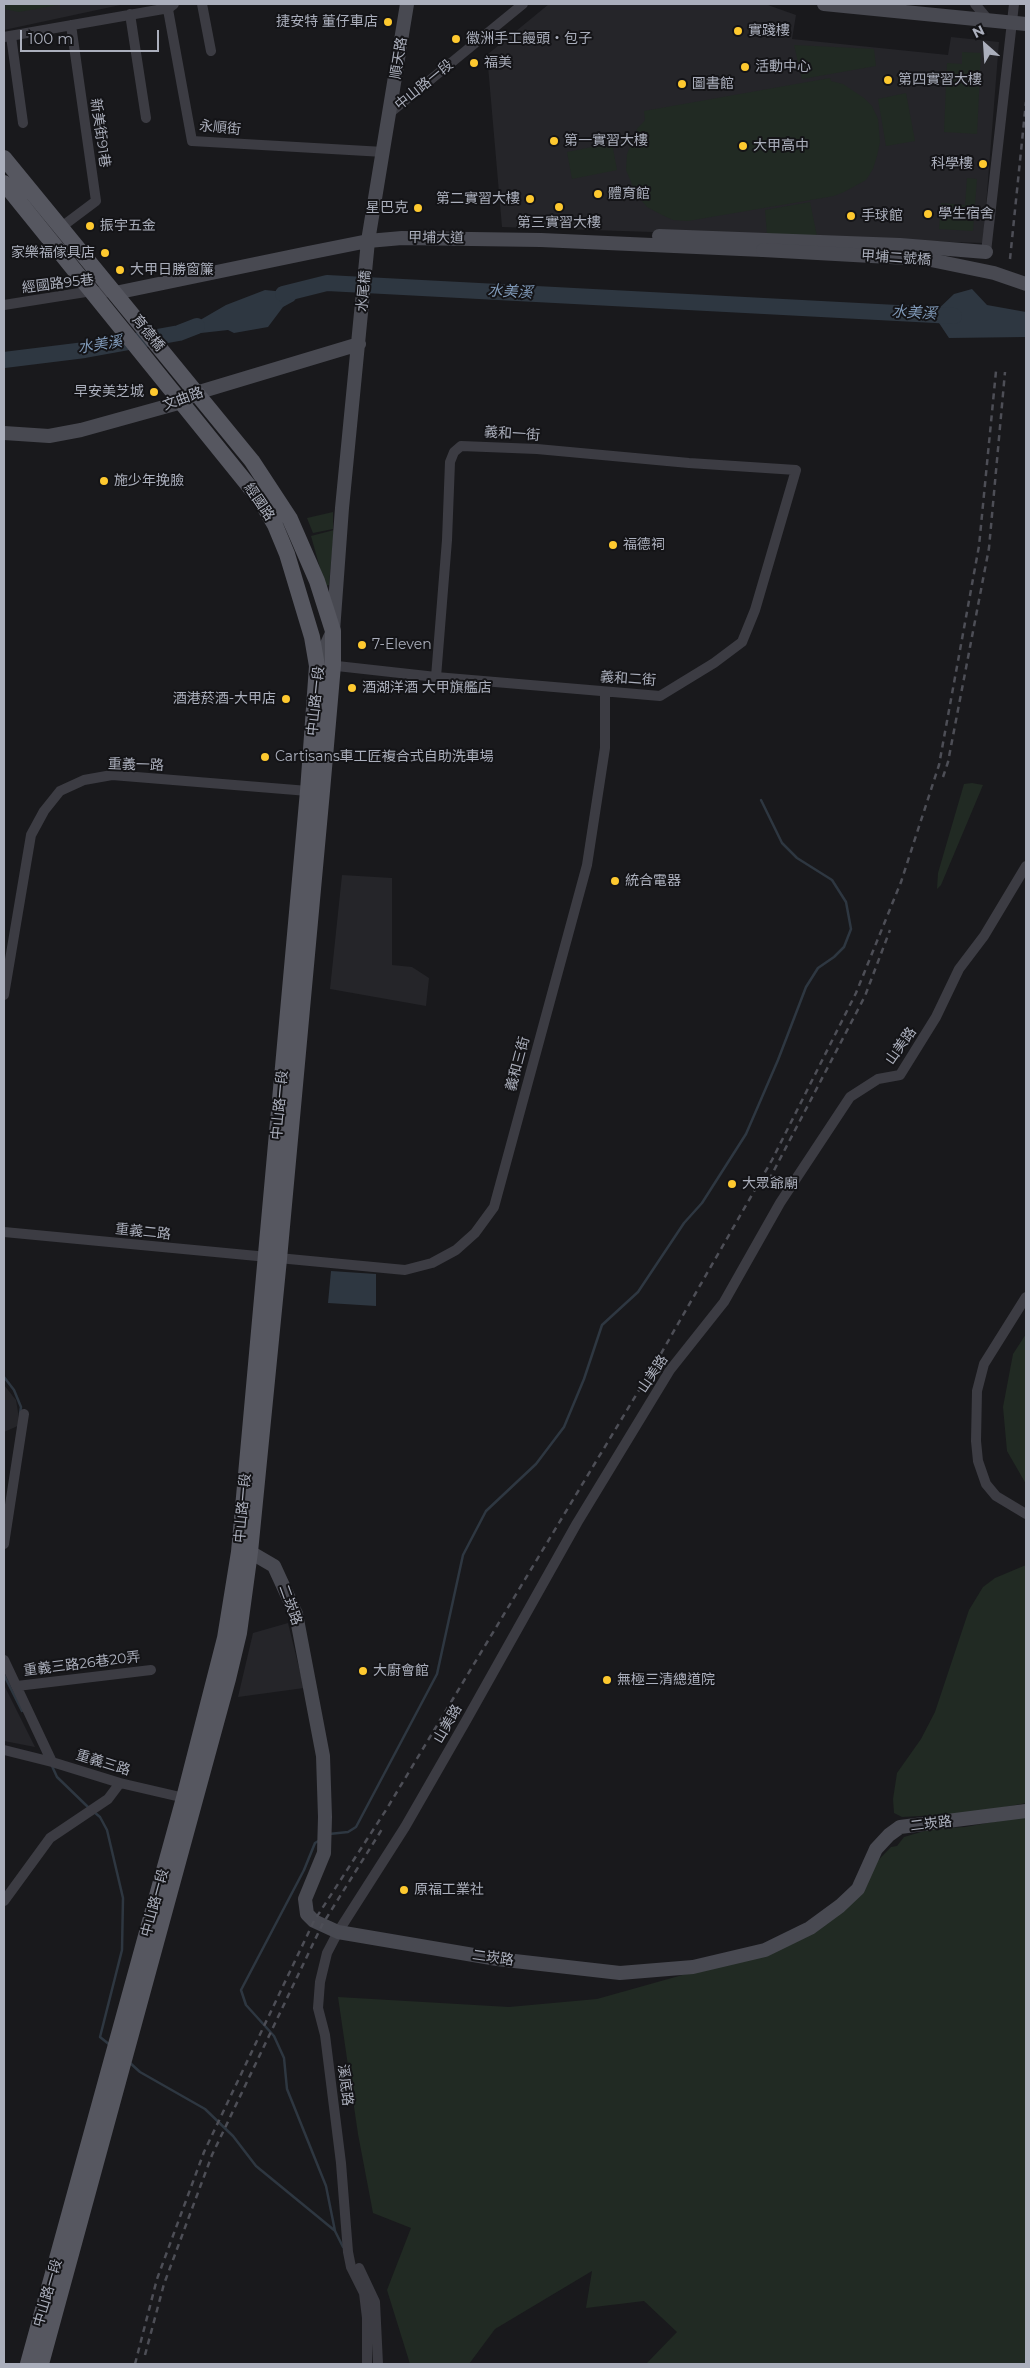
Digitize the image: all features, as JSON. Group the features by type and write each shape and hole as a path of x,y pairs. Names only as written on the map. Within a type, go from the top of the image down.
{"main road":[{"path":"4,158 115,293"},
{"path":"4,183 92,291"},
{"name":"育德橋","path":"92,291 152,364"},
{"name":"育德橋","path":"115,293 170,360"},
{"name":"經國路","path":"170,360 189,398 261,500 275,525 312,637 317,666"},
{"name":"經國路","path":"152,364 189,398 252,462 290,519 317,582 333,631"},
{"name":"中山路一段","path":"41,2364 190,1800 245,1552 272,1259 333,665 333,631"},
{"name":"中山路一段","path":"272,1259 317,666"},
{"name":"中山路一段","path":"28,2364 190,1800"}],"street":[{"path":"202,4 211,51"},
{"name":"順天路","path":"390,112 407,4"},
{"name":"中山路一段","path":"368,248 390,112 523,4"},
{"path":"824,4 990,22 1020,23"},
{"path":"975,4 990,22"},
{"path":"541,240 567,234 577,234 900,245 986,252 1020,23 1014,4"},
{"path":"24,122 7,36 170,5"},
{"name":"永順街","path":"170,5 192,141 384,152"},
{"path":"130,14 146,118"},
{"name":"新美街91巷","path":"60,228 96,201 71,25"},
{"name":"甲埔大道","path":"115,293 368,248 402,238 541,240 763,250"},
{"name":"水尾橋","path":"361,327 368,248"},
{"name":"甲埔二號橋","path":"763,250 926,259 994,273 1026,284"},
{"name":"經國路95巷","path":"4,305 92,291 115,293"},
{"name":"中山路一段","path":"317,666 333,631 342,508 361,327"},
{"name":"文曲路","path":"4,433 49,436 81,430 359,344"},
{"name":"義和一街","path":"436,677 447,540 450,462 454,452 461,446 537,449 689,463 796,470"},
{"name":"義和二街","path":"317,666 333,665 436,677 514,682 660,696 714,663 742,642 756,610 796,470"},
{"name":"義和三街","path":"272,1259 405,1270 432,1263 456,1250 475,1233 494,1207 587,865 605,748 605,692"},
{"name":"重義一路","path":"4,995 31,835 44,811 60,791 84,780 112,775 308,791"},
{"name":"山美路","path":"338,1932 405,1827 576,1523 670,1370 724,1302 776,1209 850,1097 878,1079 900,1075 936,1017 959,969 984,936 1026,866"},
{"name":"重義二路","path":"4,1232 272,1259"},
{"path":"1026,1297 984,1364 977,1391 976,1441 978,1461 986,1484 996,1496 1026,1514"},
{"path":"4,1544 24,1414"},
{"name":"二崁路","path":"245,1552 274,1566 296,1614 323,1756 324,1853 305,1899 307,1914 314,1921 338,1932 497,1959 620,1973 693,1967 765,1950 810,1928 840,1906 858,1888 876,1849 889,1835 900,1827 1026,1811"},
{"path":"4,1660 52,1762"},
{"name":"重義三路26巷20弄","path":"17,1686 151,1670"},
{"name":"重義三路","path":"4,1750 52,1762 120,1784 190,1800"},
{"path":"4,1901 50,1838 108,1798 120,1784"},
{"name":"溪底路","path":"338,1932 327,1953 320,1982 318,2008 325,2035 351,2267 364,2293 367,2318 367,2364"},
{"name":"溪底路","path":"348,2248 375,2302 378,2364"}],"shaded area":[{"path":"4,4 125,4 4,30"},
{"path":"4,4 63,4 19,12 4,9"},
{"name":"大甲高中","path":"549,4 765,4 796,15 792,39 948,55 951,37 999,42 983,243 502,227 488,66 482,59"},
{"path":"794,45 874,49 876,66 802,79"},
{"path":"962,52 981,53 977,134 944,132 947,63 962,64"},
{"path":"830,78 831,81 843,84 864,98 872,106 878,119 880,142 873,169 866,180 834,196 688,221 673,220 662,215 647,207 636,194 626,170 627,154 637,129 645,120 644,111"},
{"path":"906,93 915,141 886,146 878,99"},
{"path":"612,143 617,170 572,179 567,152"},
{"path":"967,178 977,179 973,231 939,229 941,203 965,205"},
{"path":"810,202 817,236 767,234 765,210"},
{"path":"304,289 294,301 283,307 268,327 234,333 228,330 183,335 176,334 226,305 265,290"},
{"path":"972,289 987,305 1026,312 1026,337 949,338 933,314 954,294"},
{"path":"333,512 333,529 313,533 307,518"},
{"path":"334,530 329,585 325,586 311,536"},
{"path":"964,784 983,785 941,885 937,889 938,873"},
{"path":"342,875 392,878 392,965 412,967 429,978 426,1006 330,989"},
{"path":"331,1271 376,1274 376,1306 328,1303"},
{"path":"1026,1334 1026,1484 1007,1451 1003,1407 1013,1354"},
{"path":"4,1385 16,1400 20,1425 4,1432"},
{"path":"1026,1565 1026,1803 974,1813 902,1817 894,1813 893,1799 897,1773 921,1739 935,1712 969,1610 983,1587 995,1578"},
{"path":"288,1623 304,1688 238,1697 253,1633"},
{"path":"4,1685 35,1747 4,1741"},
{"path":"1026,1816 1026,2364 646,2364 677,2332 644,2301 586,2308 592,2271 495,2329 469,2364 410,2364 387,2290 411,2228 373,2213 358,2134 338,1997 509,2007 597,1999 775,1949 829,1911 891,1847 897,1846 904,1837 931,1829 965,1827"}],"waterway":[{"name":"水美溪","path":"283,294 327,283 954,316"},
{"name":"水美溪","path":"4,360 85,350 179,333 197,326"},
{"path":"329,1834 348,1832 356,1827 437,1674 463,1555 486,1511 536,1464 564,1427 584,1379 602,1325 638,1292 684,1223 702,1203 746,1134 778,1060 806,987 818,968 844,947 851,929 846,902 832,880 797,858 782,843 761,800"},
{"path":"4,1377 14,1390 21,1407 20,1414"},
{"path":"4,1675 22,1711"},
{"path":"52,1766 57,1777 89,1808"},
{"path":"94,1812 100,1817 107,1830 123,1898 122,1950 100,2037 110,2045"},
{"path":"320,1840 315,1843 304,1870 241,1990 246,2005 274,2036 284,2058 287,2089 326,2186 335,2231 343,2247"},
{"path":"129,2062 140,2072 205,2109 233,2136 256,2166 334,2230"}],"railway":[{"path":"1010,259 1026,102"},
{"path":"135,2364 157,2279 204,2152 314,1921 386,1810 659,1357 772,1160 856,993 901,882 939,765 979,546 996,371"},
{"path":"943,777 948,762 989,548 1005,372"},
{"path":"769,1180 865,996 890,930"},
{"path":"145,2355 164,2284 212,2155 322,1925 384,1826"}],"place":[{"name":"捷安特 董仔車店","path":"388,22"},
{"name":"實踐樓","path":"738,31"},
{"name":"徽洲手工饅頭‧包子","path":"456,39"},
{"name":"福美","path":"474,63"},
{"name":"活動中心","path":"745,67"},
{"name":"第四實習大樓","path":"888,80"},
{"name":"圖書館","path":"682,84"},
{"name":"第一實習大樓","path":"554,141"},
{"name":"大甲高中","path":"743,146"},
{"name":"科學樓","path":"983,164"},
{"name":"體育館","path":"598,194"},
{"name":"第二實習大樓","path":"530,199"},
{"name":"第三實習大樓","path":"559,207"},
{"name":"星巴克","path":"418,208"},
{"name":"學生宿舍","path":"928,214"},
{"name":"手球館","path":"851,216"},
{"name":"振宇五金","path":"90,226"},
{"name":"家樂福傢具店","path":"105,253"},
{"name":"大甲日勝窗簾","path":"120,270"},
{"name":"早安美芝城","path":"154,392"},
{"name":"施少年挽臉","path":"104,481"},
{"name":"福德祠","path":"613,545"},
{"name":"7-Eleven","path":"362,645"},
{"name":"酒湖洋酒 大甲旗艦店","path":"352,688"},
{"name":"酒港菸酒-大甲店","path":"286,699"},
{"name":"Cartisans車工匠複合式自助洗車場","path":"265,757"},
{"name":"統合電器","path":"615,881"},
{"name":"大眾爺廟","path":"732,1184"},
{"name":"大廚會館","path":"363,1671"},
{"name":"無極三清總道院","path":"607,1680"},
{"name":"原福工業社","path":"404,1890"}]}
